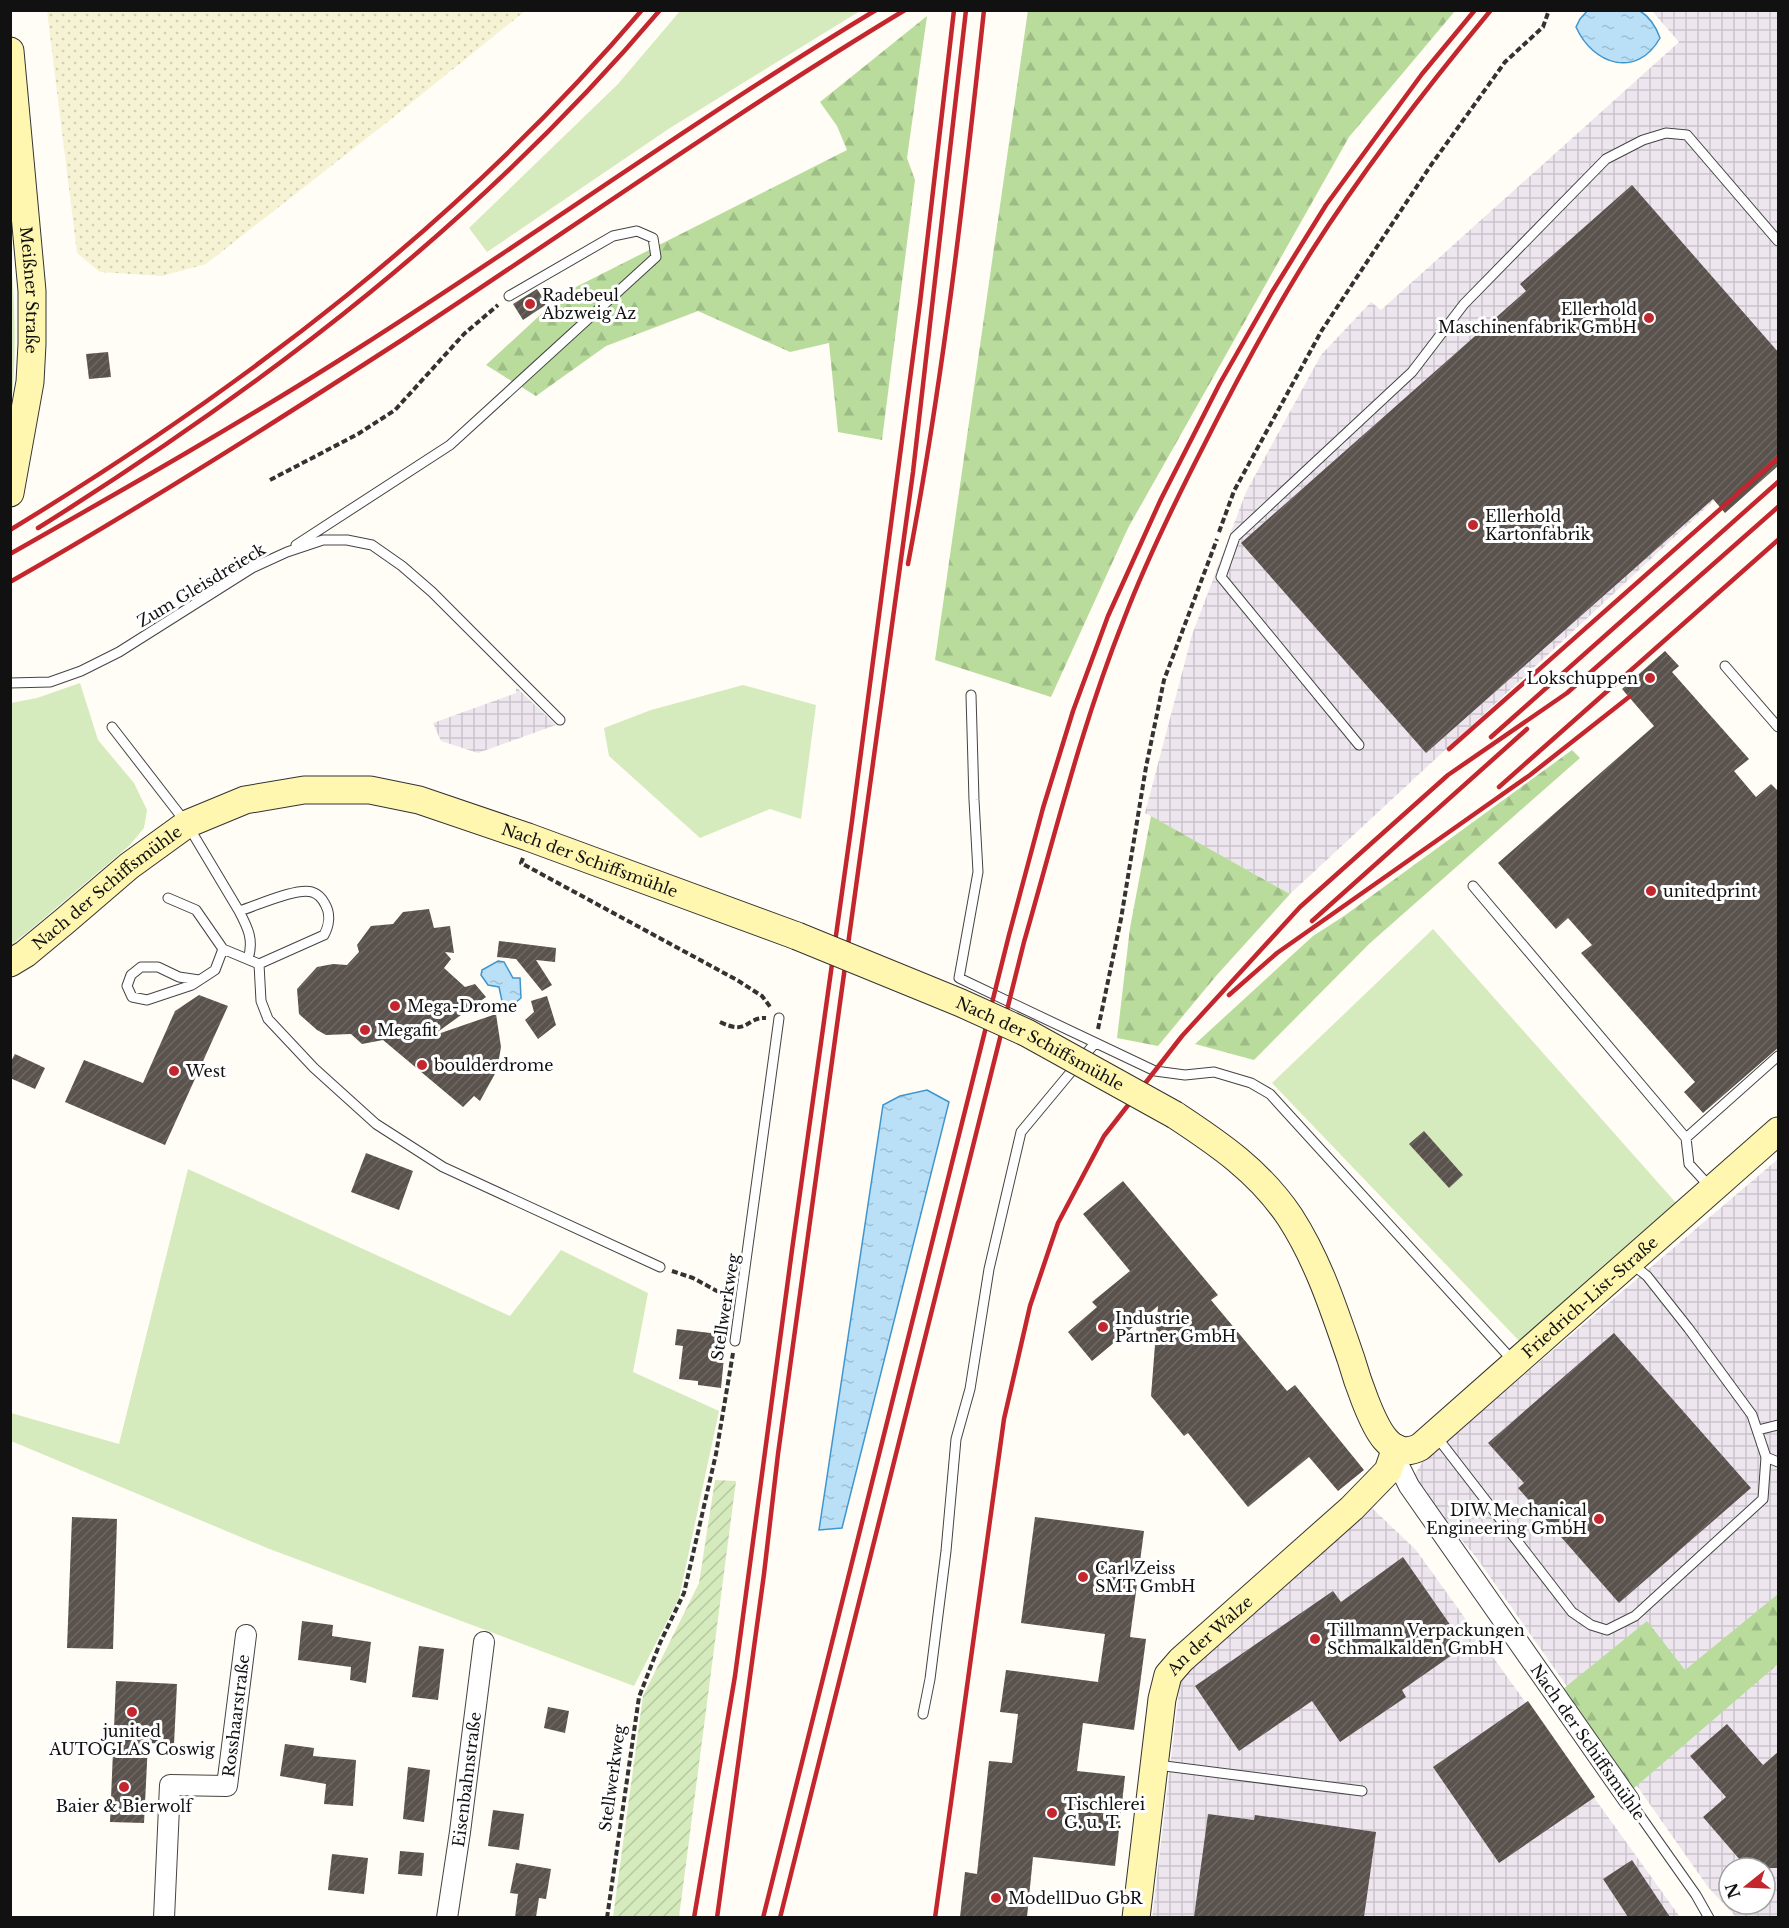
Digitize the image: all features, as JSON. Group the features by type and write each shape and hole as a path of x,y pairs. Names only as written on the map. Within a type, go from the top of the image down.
{"street":[{"name":"Meißner Straße","path":"10,51 32,291 32,344 30,382 10,493"},
{"name":"Nach der Schiffsmühle","path":"10,963 50,934 129,866 187,824 245,800 304,790 370,790 419,800 528,837 797,936 961,1003 1027,1033 1174,1115 1227,1149 1263,1183 1288,1215 1307,1245 1323,1279 1358,1380 1379,1431 1396,1448 1398,1464 1409,1486 1629,1800"},
{"name":"Friedrich-List-Straße","path":"1396,1448 1404,1452 1412,1452 1420,1448 1779,1131"},
{"name":"An der Walze","path":"1136,1917 1162,1699 1168,1676 1188,1654 1352,1508 1388,1471 1396,1448"},
{"name":"Rosshaarstraße","path":"164,1917 170,1785 227,1786 246,1635"},
{"name":"Eisenbahnstraße","path":"447,1917 484,1642"}],"lane":[{"path":"1359,745 1221,577 1235,537 1412,372 1464,304 1606,159 1643,140 1666,133 1687,135 1779,241"},
{"path":"287,552 450,445 656,257 653,238 638,231 613,236 509,296"},
{"name":"Zum Gleisdreieck","path":"10,683 50,681 81,670 119,652 252,568 287,552 323,540 347,540 372,545 402,566 432,592 560,720"},
{"path":"1725,666 1779,727"},
{"name":"Nach der Schiffsmühle","path":"971,695 978,872 959,978 1155,1071 1185,1076 1214,1072 1251,1083 1270,1094 1515,1364"},
{"path":"112,727 187,824 239,911 250,931 252,948 248,959"},
{"path":"1473,886 1686,1137 1689,1164 1712,1189"},
{"path":"168,898 196,910 223,949 259,964 324,935 329,926 328,908 321,897 310,891 293,893 239,911"},
{"path":"199,980 179,977 158,967 141,967 131,975 127,986 132,997 147,1000 192,985 215,970 223,949"},
{"path":"259,964 261,1001 268,1019 314,1068 376,1124 443,1167 660,1267"},
{"name":"Stellwerkweg","path":"735,1341 779,1018"},
{"path":"924,1714 946,1551 956,1439 970,1389 989,1269 1021,1132 1095,1043"},
{"path":"1686,1137 1779,1056"},
{"path":"1434,1435 1572,1612 1591,1625 1607,1630 1635,1616 1763,1499 1766,1457 1752,1414 1647,1276 1630,1262"},
{"path":"1758,1430 1779,1425"},
{"path":"1766,1457 1779,1462"},
{"path":"1155,1765 1362,1791"},
{"name":"Nach der Schiffsmühle","path":"1629,1800 1709,1917"}],"path":[{"path":"270,480 358,434 395,410 464,333 509,296"},
{"path":"528,837 521,863 737,980 762,996 779,1018"},
{"path":"720,1022 732,1028 745,1027 759,1018 779,1018"},
{"path":"660,1267 693,1278 725,1296 742,1298"},
{"name":"Stellwerkweg","path":"607,1917 639,1697 660,1643 684,1593 716,1454 735,1341"}],"shaded area":[{"path":"47,10 525,11 206,264 162,276 100,272 77,253"},
{"path":"1652,11 1778,11 1778,445 1709,505 1290,894 1145,813 1192,635 1246,492 1321,355 1371,302 1381,310 1679,42"},
{"path":"516,687 556,725 478,753 441,741 433,723 516,693"},
{"path":"1778,1159 1778,1917 1735,1916 1777,1916 1777,1856 1717,1856 1717,1897 1476,1557 1411,1481 1423,1461"},
{"path":"1370,1506 1416,1550 1680,1917 1152,1918 1182,1666"}],"green space":[{"path":"1028,10 1455,11 1349,137 1128,528 1051,697 935,660"},
{"path":"680,11 860,11 670,128 487,252 469,228 618,84"},
{"path":"927,16 907,158 915,180 882,440 838,432 829,343 790,352 698,311 606,346 536,396 486,365 564,293 847,150 837,126 820,102"},
{"path":"10,249 15,328 11,408"},
{"path":"80,683 98,740 134,783 147,810 144,828 129,846 11,945 11,703 37,698"},
{"path":"743,685 816,705 801,819 770,809 700,838 609,756 604,728 651,710"},
{"path":"1572,750 1580,758 1369,944 1254,1060 1195,1044 1313,936 1344,916"},
{"path":"1151,816 1290,894 1216,976 1158,1046 1117,1038 1130,928"},
{"path":"1433,929 1677,1204 1523,1345 1272,1083"},
{"path":"188,1169 510,1316 561,1250 648,1293 633,1372 719,1411 679,1598 634,1686 267,1548 11,1441 11,1413 119,1444"},
{"path":"715,1480 736,1481 679,1917 613,1917 643,1696 699,1583"},
{"path":"1778,1594 1778,1664 1633,1789 1563,1689 1647,1621 1685,1670"}],"water":[{"path":"1588,10 1640,11 1647,16 1660,38 1640,59 1628,63 1604,58 1593,51 1576,27"},
{"path":"498,961 504,962 513,978 520,978 521,998 514,1004 514,1008 509,1009 502,1001 499,987 488,985 481,975 482,970"},
{"path":"927,1090 949,1102 842,1528 819,1530 883,1105 900,1096"}],"building":[{"name":"Ellerhold Kartonfabrik","path":"1632,185 1779,353 1779,465 1725,513 1713,499 1426,753 1241,543 1526,291 1520,284"},
{"name":"Radebeul Abzweig Az","path":"537,289 547,304 523,320 513,304"},
{"path":"108,352 111,377 89,379 86,354"},
{"name":"unitedprint","path":"1665,651 1679,666 1672,672 1749,759 1734,771 1756,797 1771,784 1779,792 1779,1047 1703,1113 1684,1092 1695,1082 1581,953 1592,945 1568,918 1556,929 1498,863 1654,726 1622,689"},
{"name":"Mega-Drome","path":"429,909 434,928 450,926 454,953 445,952 451,959 444,968 465,987 475,984 486,997 432,1036 496,1014 501,1047 497,1070 480,1101 474,1096 463,1107 383,1040 362,1044 351,1034 326,1035 299,1014 297,989 317,967 333,964 347,965 359,952 357,945 371,926 393,924 403,912"},
{"path":"499,941 556,948 555,962 536,960 552,985 542,991 516,959 497,957"},
{"name":"West","path":"199,995 228,1006 165,1145 65,1102 84,1060 143,1083 175,1011"},
{"path":"547,996 556,1025 538,1039 525,1020 534,1012 531,1001"},
{"path":"15,1054 45,1068 35,1089 10,1078 10,1063"},
{"path":"1424,1131 1463,1175 1449,1188 1409,1144"},
{"path":"366,1153 413,1171 399,1210 351,1192"},
{"path":"1123,1181 1218,1295 1211,1300 1287,1391 1295,1385 1364,1470 1338,1491 1309,1457 1248,1507 1188,1433 1184,1436 1151,1396 1158,1306 1092,1361 1068,1332 1097,1307 1092,1302 1130,1271 1083,1214"},
{"path":"677,1329 719,1334 718,1346 725,1347 721,1388 698,1385 698,1381 679,1379 683,1346 675,1345"},
{"path":"1614,1333 1751,1488 1619,1603 1518,1488 1524,1483 1488,1443"},
{"path":"72,1517 117,1519 113,1649 67,1648"},
{"path":"1035,1517 1144,1531 1130,1637 1146,1639 1134,1730 1083,1723 1077,1771 1125,1776 1115,1866 1033,1857 1027,1917 960,1917 965,1872 977,1874 989,1761 1012,1763 1018,1714 1000,1712 1006,1670 1098,1682 1105,1634 1021,1623"},
{"name":"Tillmann Verpackungen Schmalkalden GmbH","path":"1403,1557 1465,1646 1402,1690 1406,1697 1340,1742 1312,1701 1239,1751 1195,1686 1333,1591 1341,1602"},
{"path":"302,1621 333,1625 332,1636 371,1642 366,1683 350,1680 351,1667 298,1660"},
{"path":"419,1646 444,1649 438,1700 412,1697"},
{"path":"116,1681 177,1684 174,1744 148,1743 144,1823 110,1822"},
{"path":"1528,1701 1595,1797 1499,1863 1433,1767"},
{"path":"548,1707 569,1711 565,1733 544,1728"},
{"path":"1727,1724 1763,1765 1779,1751 1779,1868 1777,1868 1777,1856 1737,1856 1703,1817 1726,1797 1690,1756"},
{"path":"285,1744 314,1748 313,1756 356,1760 353,1806 324,1804 326,1784 280,1776"},
{"path":"408,1767 430,1770 424,1822 403,1819"},
{"path":"493,1810 524,1814 519,1850 488,1846"},
{"path":"1208,1814 1254,1820 1255,1815 1376,1832 1364,1917 1194,1917"},
{"path":"400,1851 424,1853 422,1876 398,1874"},
{"path":"332,1854 368,1858 364,1894 328,1890"},
{"path":"1632,1860 1670,1917 1628,1917 1603,1879"},
{"path":"516,1863 551,1869 546,1899 539,1898 536,1917 515,1917 518,1894 510,1893"}],"railway":[{"path":"10,530 183,418 266,358 347,295 501,160 573,87 642,10"},
{"path":"38,528 207,416 369,293 521,158 592,86 660,10"},
{"path":"10,554 186,453 317,374 425,305 745,92 876,10"},
{"path":"10,582 160,493 307,401 467,297 715,130 905,10"},
{"path":"694,1918 735,1676 852,821 920,303 954,10"},
{"path":"717,1918 778,1454 913,472 966,10"},
{"path":"908,564 942,357 984,10"},
{"path":"763,1918 1009,935 1043,808 1073,711 1108,616 1161,499 1220,383 1272,292 1326,205 1422,74 1475,10"},
{"path":"780,1918 1024,942 1095,699 1132,597 1170,513 1227,400 1311,252 1375,158 1491,10"},
{"path":"1449,749 1778,458"},
{"path":"1491,737 1778,482"},
{"path":"935,1918 1004,1419 1030,1306 1058,1223 1104,1136 1182,1036 1300,907 1448,775 1567,693 1778,507"},
{"path":"1499,787 1778,540"},
{"path":"1229,995 1277,953 1530,775 1629,697"},
{"path":"1312,921 1527,729"}],"place":[{"name":"Radebeul Abzweig Az","path":"530,304"},
{"name":"Ellerhold Maschinenfabrik GmbH","path":"1649,318"},
{"name":"Ellerhold Kartonfabrik","path":"1473,525"},
{"name":"Lokschuppen","path":"1650,678"},
{"name":"unitedprint","path":"1651,891"},
{"name":"Mega-Drome","path":"395,1006"},
{"name":"Megafit","path":"365,1030"},
{"name":"boulderdrome","path":"422,1065"},
{"name":"West","path":"174,1071"},
{"name":"Industrie Partner GmbH","path":"1103,1327"},
{"name":"DIW Mechanical Engineering GmbH","path":"1599,1519"},
{"name":"Carl Zeiss SMT GmbH","path":"1083,1577"},
{"name":"Tillmann Verpackungen Schmalkalden GmbH","path":"1315,1639"},
{"name":"junited AUTOGLAS Coswig","path":"132,1712"},
{"name":"Baier & Bierwolf","path":"124,1787"},
{"name":"Tischlerei G. u. T.","path":"1052,1813"},
{"name":"ModellDuo GbR","path":"996,1898"}]}
